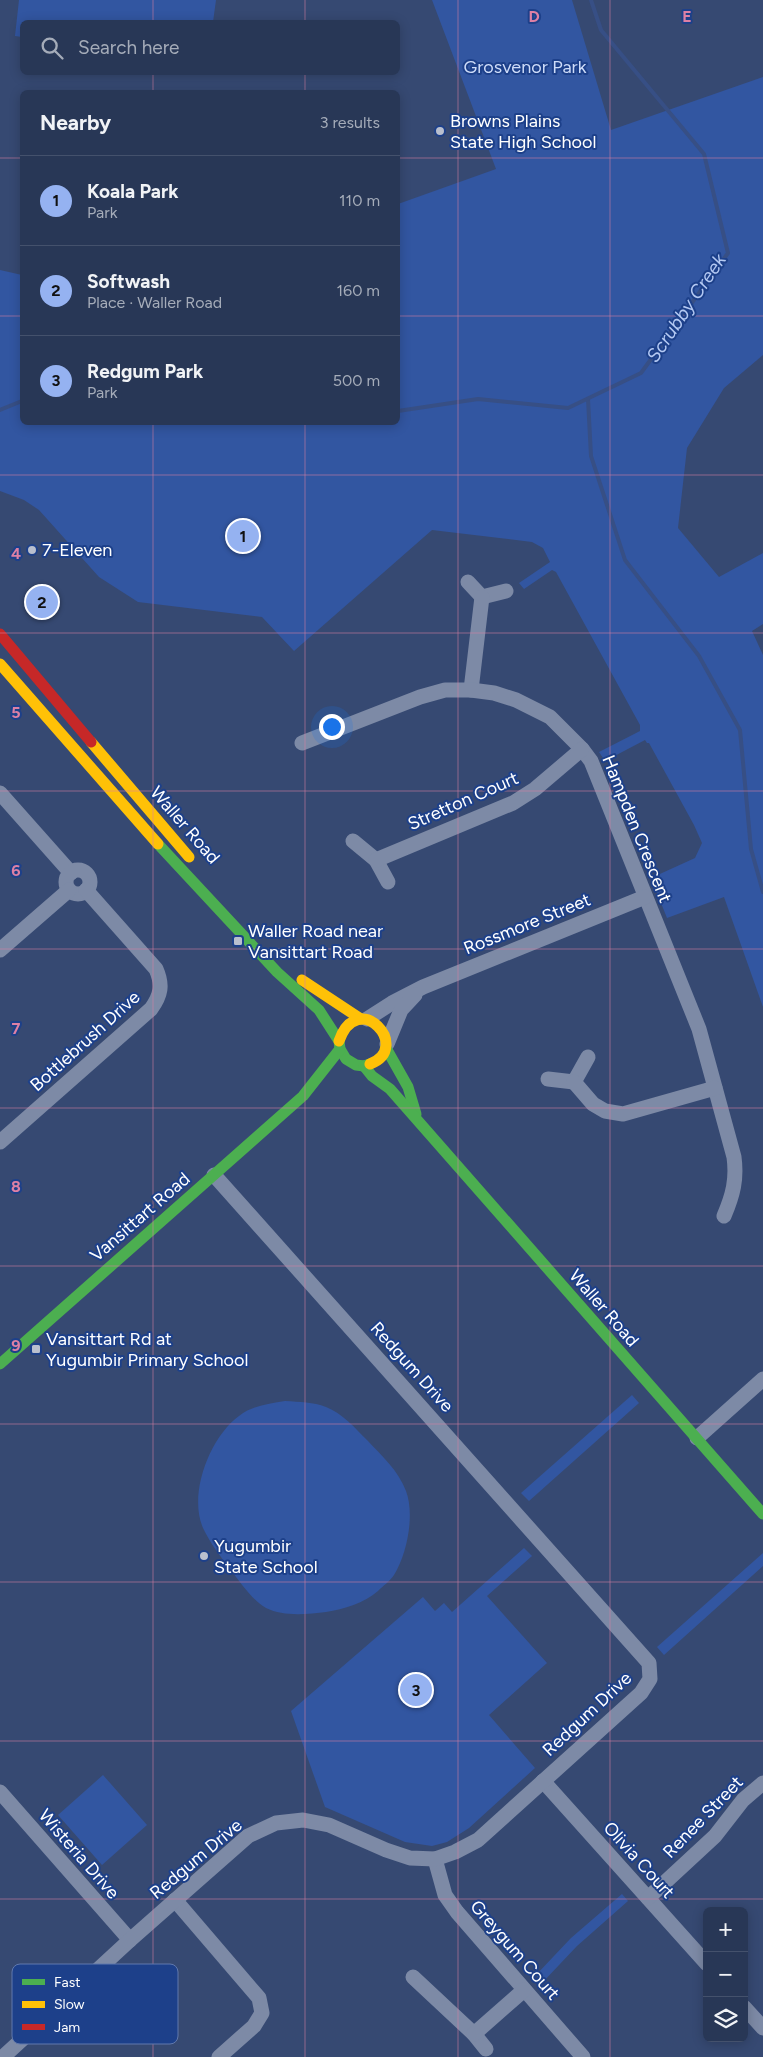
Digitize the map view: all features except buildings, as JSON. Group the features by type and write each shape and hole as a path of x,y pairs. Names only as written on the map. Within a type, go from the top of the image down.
{"street":[{"path":"468,582 482,597 471,690"},
{"path":"482,597 506,591"},
{"name":"Waller Road","path":"0,634 90,743 198,867"},
{"name":"Waller Road","path":"0,664 180,870 213,902 277,972 318,1010 340,1045 346,1059 390,1089 763,1514"},
{"name":"Hampden Crescent","path":"302,743 420,697 445,690 471,690 494,693 532,707 550,717 582,748 590,761 699,1029 734,1156 736,1175 733,1196 724,1216"},
{"path":"79,754 90,743"},
{"name":"Stretton Court","path":"376,860 512,803 535,789 582,748"},
{"path":"0,793 70,873"},
{"path":"353,841 376,860 388,882"},
{"path":"78,870 85,873 89,880 86,890 79,894 69,890 66,883 70,873 78,870"},
{"path":"0,950 69,890"},
{"name":"Bottlebrush Drive","path":"0,1142 151,1009 161,991 161,979 156,969 86,890"},
{"name":"Rossmore Street","path":"364,1019 392,1002 423,987 645,897"},
{"name":"Waller Road","path":"230,904 280,962 316,991 381,1027 386,1046 408,1087 419,1124"},
{"name":"Rossmore Street","path":"386,1046 401,1010 423,987"},
{"path":"340,1045 346,1026 364,1019"},
{"name":"Vansittart Road","path":"303,1096 340,1045"},
{"path":"356,1067 378,1061 386,1046"},
{"path":"574,1082 588,1057"},
{"name":"Vansittart Road","path":"2,1359 303,1096 333,1078"},
{"path":"548,1079 574,1082 593,1104 605,1111 623,1114 715,1088"},
{"name":"Redgum Drive","path":"104,1964 248,1836 276,1823 303,1820 328,1825 386,1850 410,1858 435,1859 455,1852 478,1840 641,1693 650,1679 649,1663 214,1174"},
{"path":"697,1438 763,1379"},
{"name":"Olivia Court","path":"543,1781 703,1960"},
{"name":"Renee Street","path":"648,1898 715,1836 743,1800 763,1782"},
{"name":"Wisteria Drive","path":"0,1792 130,1940"},
{"name":"Greygum Court","path":"435,1859 445,1895 457,1912 583,2057"},
{"path":"175,1900 259,1998 262,2012 254,2026 219,2057"},
{"path":"413,1977 474,2034 486,2049"},
{"path":"474,2034 524,1990"},
{"path":"748,2011 763,2028"},
{"name":"Redgum Drive","path":"3,2057 17,2044"}],"green space":[{"path":"19,0 216,0 213,20 20,20 20,37 15,36"},
{"name":"Grosvenor Park","path":"432,0 572,0 611,130 763,77 763,355 724,388 687,448 678,528 719,577 763,553 763,624 752,631 763,655 763,1007 724,897 667,918 651,878 695,858 702,843 649,743 645,740 605,761 599,752 640,731 640,725 556,572 552,570 524,589 519,583 550,562 543,548 532,542 432,530 294,651 262,617 138,602 99,577 39,510 24,500 0,491 0,270 20,275 20,425 400,425 400,203 496,169"},
{"path":"632,1395 639,1403 529,1501 521,1493"},
{"path":"285,1401 321,1405 343,1417 389,1464 399,1476 406,1491 409,1501 410,1523 406,1546 399,1566 392,1577 378,1591 366,1599 347,1607 326,1612 296,1614 280,1613 266,1608 242,1585 216,1550 203,1528 199,1514 198,1499 200,1483 204,1467 219,1438 229,1425 244,1412"},
{"path":"524,1548 532,1556 487,1596 547,1663 489,1715 535,1768 469,1828 447,1842 432,1846 405,1842 325,1807 291,1711 423,1597 435,1611 444,1603 452,1612"},
{"path":"763,1553 763,1566 664,1655 657,1647"},
{"path":"103,1775 147,1825 102,1865 58,1815"},
{"path":"622,1894 628,1901 577,1946 542,1983 536,1975 571,1938"}],"waterway":[{"name":"Scrubby Creek","path":"400,411 478,399 568,408 641,373 728,253 704,154 601,30 591,0"},
{"path":"588,399 591,456 625,560 699,656 740,730 751,849 763,892"},
{"name":"Scrubby Creek","path":"0,410 20,402"}],"traffic: fast":[{"path":"158,844 277,972 319,1010 339,1041 340,1049 346,1059 356,1065 364,1066 370,1064"},
{"path":"386,1048 408,1087 416,1114"},
{"path":"0,1364 303,1096 340,1049"},
{"path":"364,1066 372,1076 390,1089 763,1514"}],"traffic: slow":[{"path":"0,664 158,844"},
{"path":"91,742 189,857"},
{"path":"302,980 361,1019"},
{"path":"339,1041 348,1026 358,1020 368,1020 378,1026 384,1035 386,1046 382,1056 370,1064"}],"traffic: jam":[{"path":"0,634 91,742"}],"place":[{"name":"Browns Plains State High School","path":"440,131"},
{"name":"Koala Park","path":"243,536"},
{"name":"7-Eleven","path":"32,550"},
{"name":"Softwash","path":"42,602"},
{"name":"Waller Road near Vansittart Road","path":"238,941"},
{"name":"Vansittart Rd at Yugumbir Primary School","path":"36,1349"},
{"name":"Yugumbir State School","path":"204,1556"},
{"name":"Redgum Park","path":"416,1690"}]}
